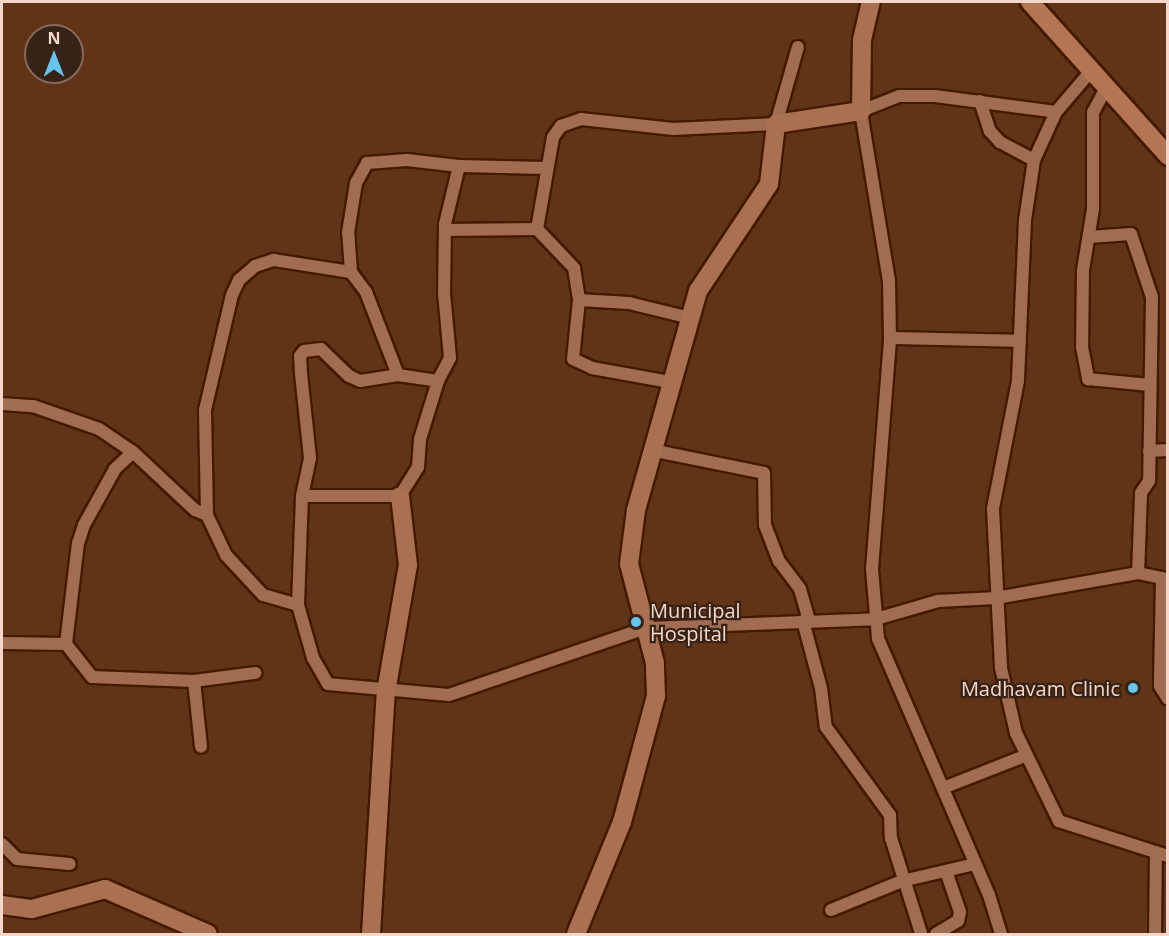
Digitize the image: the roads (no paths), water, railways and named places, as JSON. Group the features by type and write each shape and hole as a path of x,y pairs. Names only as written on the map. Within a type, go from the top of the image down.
{"main road":[{"path":"1030,2 1167,156"}],"street":[{"path":"871,2 862,40 861,111 890,281 890,338 872,569 878,638 975,864 1001,934"},
{"path":"576,934 622,822 656,696 655,663 629,564 636,510 651,450 698,291 718,256 769,184 776,124 798,47"},
{"path":"1091,72 1056,112 1034,160 1025,220 1018,381 993,509 1001,668 1016,733 1059,821 1162,854 1155,934"},
{"path":"1107,88 1093,112 1093,209 1083,270 1082,347 1088,379 1150,385"},
{"path":"537,229 553,137 561,126 581,119 673,129 776,124 861,111 899,96 980,101 1056,112"},
{"path":"980,101 995,136 1034,160"},
{"path":"398,375 366,292 351,272 348,233 356,183 367,163 407,160 459,166 546,168"},
{"path":"371,934 386,692 408,565 400,496 418,466 420,439 438,381 450,357 444,293 446,230 459,166"},
{"path":"446,230 537,229 574,268 579,300 573,359 592,368 670,382"},
{"path":"1089,237 1131,234 1152,297 1149,481 1141,493 1138,573"},
{"path":"298,605 263,595 226,555 207,515 205,410 232,295 239,280 255,266 274,260 351,272"},
{"path":"579,300 629,303 690,318"},
{"path":"890,338 1020,341"},
{"path":"438,381 398,375 360,381 349,376 321,350 307,350 300,356 310,459 302,496 298,605 312,658 328,684 386,692 449,695 646,628 876,619 938,601 996,598 1138,573 1162,579 1160,686 1167,699"},
{"path":"2,404 33,406 99,429 133,452 195,510 207,515"},
{"path":"651,450 764,473 765,525 779,561 800,589 821,688 826,727 890,815 891,838 918,934 935,934 958,921 960,912 946,871"},
{"path":"1149,451 1167,450"},
{"path":"133,452 115,469 84,525 78,543 66,644 92,677 194,681 255,673"},
{"path":"302,496 400,496"},
{"path":"2,643 66,644"},
{"path":"194,681 201,747"},
{"path":"943,788 1028,755"},
{"path":"2,844 17,859 70,864"},
{"path":"831,910 903,881 975,864"},
{"path":"2,906 32,909 105,889 208,934"}],"place":[{"name":"Municipal Hospital","path":"636,622"},
{"name":"Madhavam Clinic","path":"1133,688"}]}
